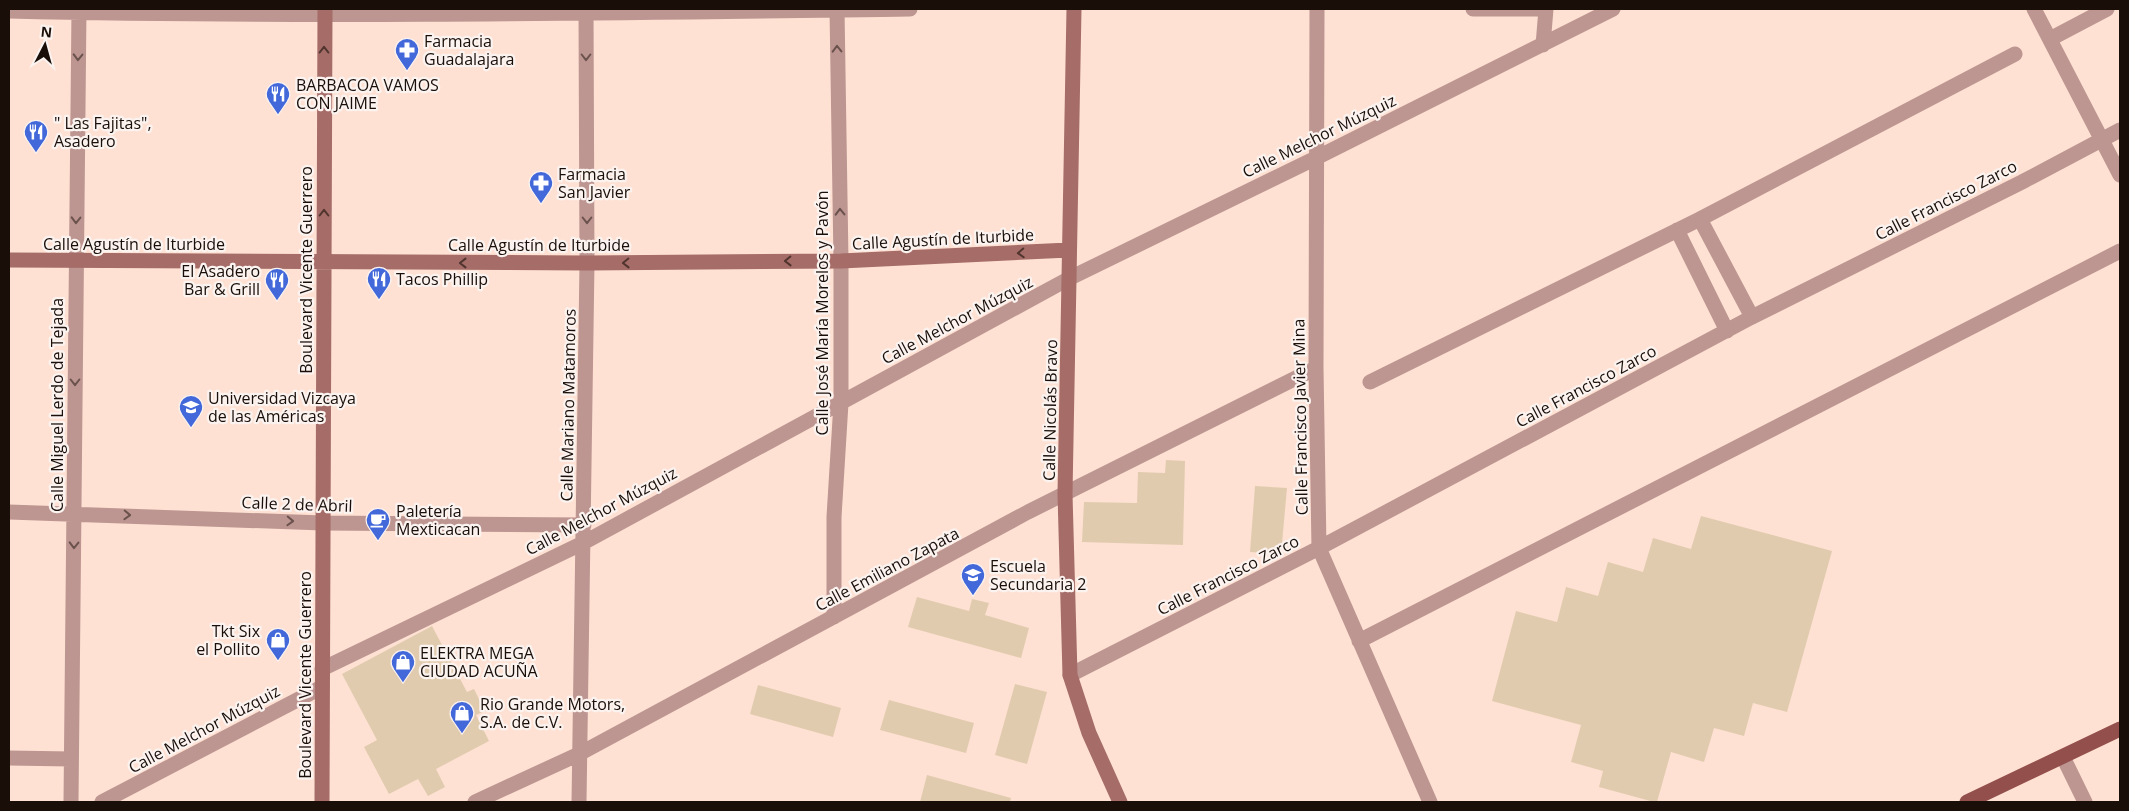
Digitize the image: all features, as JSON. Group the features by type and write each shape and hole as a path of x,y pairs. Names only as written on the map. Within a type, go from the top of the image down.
{"main road":[{"path":"1967,802 2063,758 2120,729"}],"street":[{"name":"Calle José María Morelos y Pavón","path":"834,617 834,516 840,403 841,261 836,9"},
{"path":"9,11 586,12 910,9"},
{"name":"Calle Nicolás Bravo","path":"1074,9 1066,494 1070,674 1089,732 1120,802"},
{"name":"Calle Francisco Javier Mina","path":"1317,9 1316,368 1319,548 1429,802"},
{"path":"1472,9 1546,9 1544,45"},
{"name":"Calle Melchor Múzquiz","path":"322,669 583,543 1070,278 1316,158 1613,9"},
{"path":"2034,9 2120,175"},
{"path":"2050,39 2107,9"},
{"name":"Calle Miguel Lerdo de Tejada","path":"71,802 79,11"},
{"name":"Boulevard Vicente Guerrero","path":"322,802 325,12"},
{"name":"Calle Mariano Matamoros","path":"579,802 587,263 586,12"},
{"path":"1370,382 1700,219 2015,54"},
{"name":"Calle Francisco Zarco","path":"1070,674 1319,548 1752,317 2120,130"},
{"path":"1700,219 1752,317"},
{"path":"1677,230 1727,331"},
{"name":"Calle Agustín de Iturbide","path":"9,260 75,262 587,263 841,261 1069,250"},
{"path":"1359,641 2120,251"},
{"name":"Calle Emiliano Zapata","path":"475,802 579,754 1020,516 1316,368"},
{"name":"Calle 2 de Abril","path":"9,512 323,523 584,525"},
{"name":"Calle Melchor Múzquiz","path":"102,802 322,687"},
{"path":"9,758 71,759"},
{"path":"2063,758 2085,802"}],"building":[{"path":"1166,460 1185,461 1183,545 1082,542 1084,502 1137,503 1138,472 1165,473"},
{"path":"1255,486 1287,488 1281,554 1250,552"},
{"path":"1701,516 1832,551 1787,712 1753,703 1744,736 1714,728 1704,762 1671,752 1657,802 1654,802 1599,787 1603,771 1571,762 1581,725 1492,701 1516,611 1557,622 1566,587 1598,596 1608,562 1643,572 1653,538 1691,549"},
{"path":"917,597 969,611 972,599 989,603 985,615 1029,628 1021,658 908,627"},
{"path":"432,626 467,692 474,689 485,711 476,715 489,741 436,769 445,787 428,796 418,779 389,794 364,747 377,740 342,674"},
{"path":"1015,684 1047,692 1027,764 995,755"},
{"path":"758,685 841,708 833,737 750,714"},
{"path":"889,700 974,723 966,753 880,730"},
{"path":"927,775 1011,798 1010,802 920,802"}],"place":[{"name":"Farmacia Guadalajara","path":"407,71"},
{"name":"BARBACOA VAMOS CON JAIME","path":"278,115"},
{"name":"\" Las Fajitas\", Asadero","path":"36,153"},
{"name":"Farmacia San Javier","path":"541,204"},
{"name":"Tacos Phillip","path":"379,300"},
{"name":"El Asadero Bar & Grill","path":"277,301"},
{"name":"Universidad Vizcaya de las Américas","path":"191,428"},
{"name":"Paletería Mexticacan","path":"378,541"},
{"name":"Escuela Secundaria 2","path":"973,596"},
{"name":"Tkt Six el Pollito","path":"278,661"},
{"name":"ELEKTRA MEGA CIUDAD ACUÑA","path":"403,683"},
{"name":"Rio Grande Motors, S.A. de C.V.","path":"462,734"}]}
